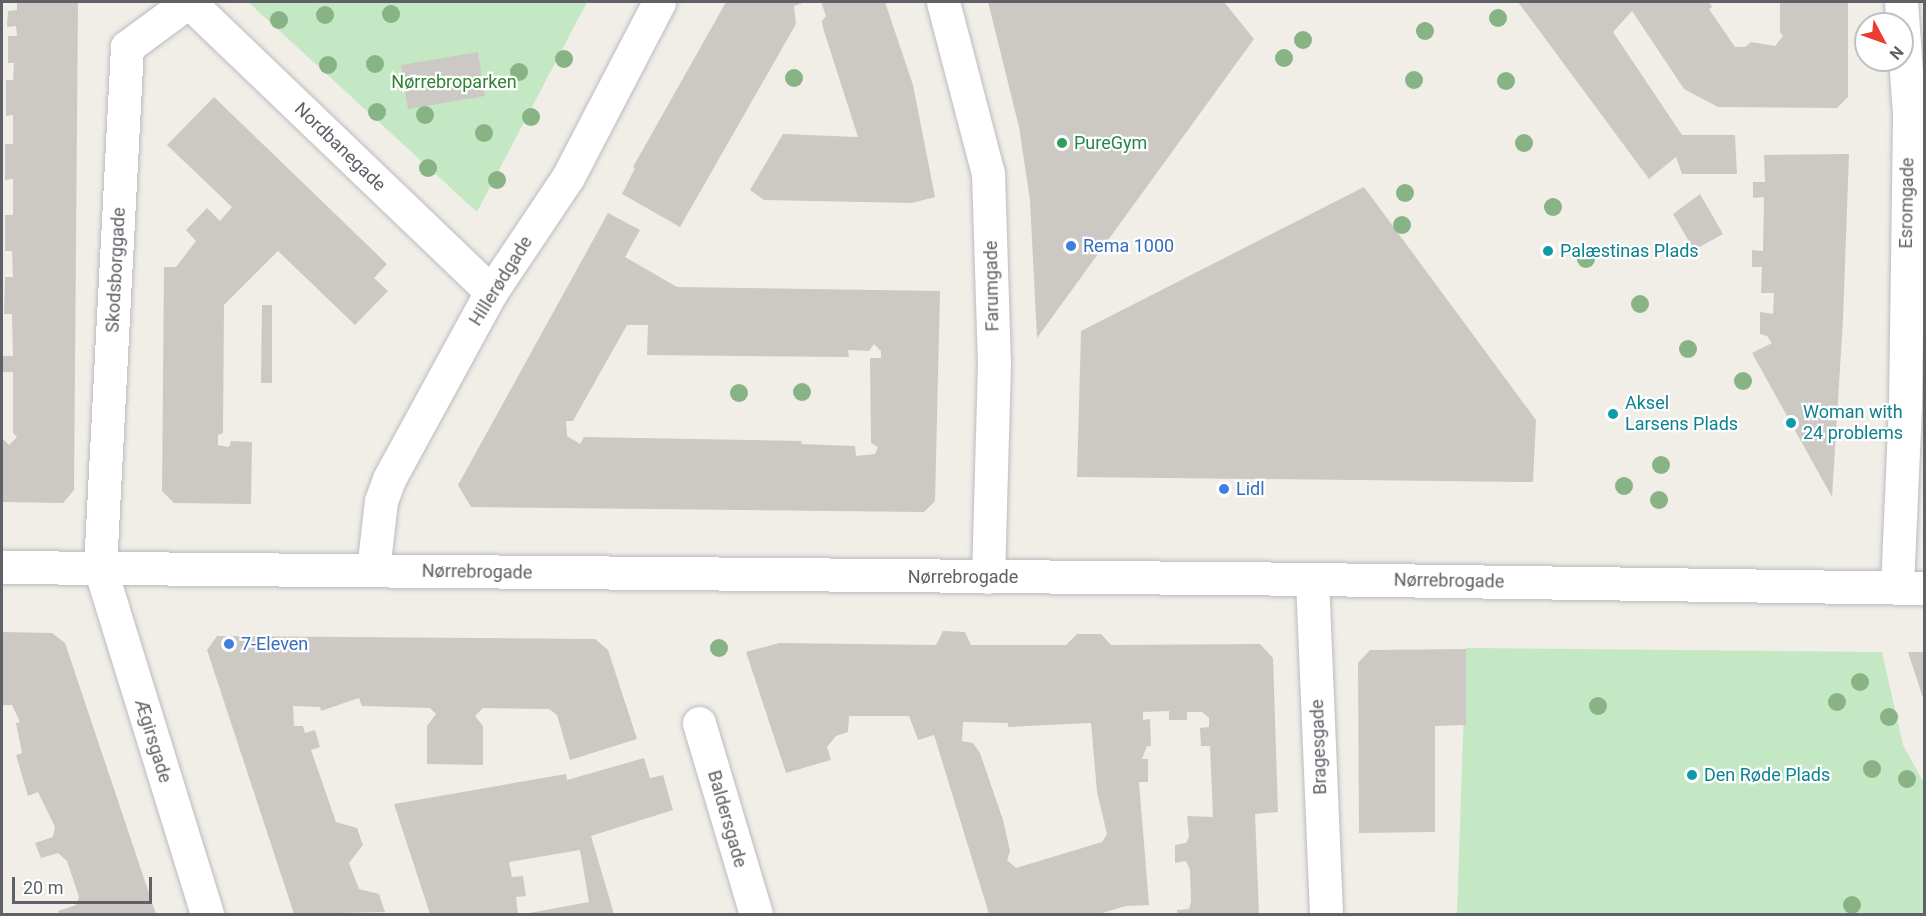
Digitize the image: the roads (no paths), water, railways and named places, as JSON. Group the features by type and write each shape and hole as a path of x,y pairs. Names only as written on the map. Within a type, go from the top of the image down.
{"street":[{"name":"Nordbanegade","path":"188,2 491,292"},
{"name":"Skodsborggade","path":"100,568 127,47 188,2"},
{"name":"Hillerødgade","path":"373,570 381,501 389,479 491,292 568,177 659,2"},
{"name":"Farumgade","path":"943,2 988,173 994,363 988,577"},
{"name":"Esromgade","path":"1901,2 1909,113 1915,394 1911,588"},
{"name":"Nørrebrogade","path":"2,567 1312,579 1911,588"},
{"name":"Ægirsgade","path":"100,568 207,915"},
{"name":"Bragesgade","path":"1312,579 1326,915"},
{"name":"Baldersgade","path":"699,723 756,915"}],"place":[{"name":"PureGym","path":"1062,143"},
{"name":"Rema 1000","path":"1071,246"},
{"name":"Palæstinas Plads","path":"1548,251"},
{"name":"Aksel Larsens Plads","path":"1613,414"},
{"name":"Woman with 24 problems","path":"1791,423"},
{"name":"Lidl","path":"1224,489"},
{"name":"7-Eleven","path":"229,644"},
{"name":"Den Røde Plads","path":"1692,775"}],"park label":[{"name":"Nørrebroparken","path":"454,82"}]}
